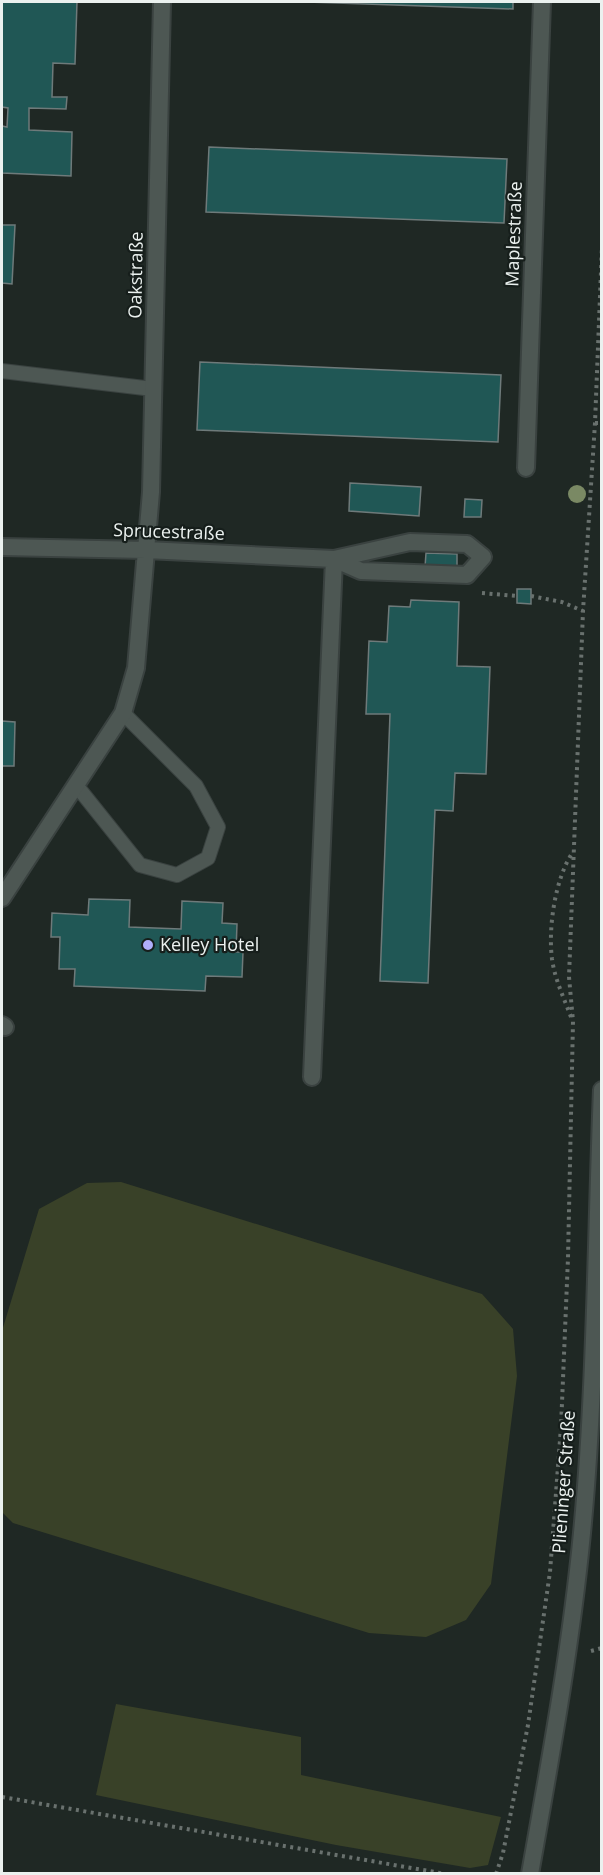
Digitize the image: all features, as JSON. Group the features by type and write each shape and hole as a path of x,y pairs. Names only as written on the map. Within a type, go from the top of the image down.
{"street":[{"name":"Oakstraße","path":"2,898 123,713 136,668 151,492 162,2"},
{"name":"Maplestraße","path":"526,468 542,2"},
{"name":"Sprucestraße","path":"2,547 146,550 334,559 410,542 467,544 483,557 467,575 361,571 334,559"},
{"path":"312,1077 334,559"},
{"name":"Plieninger Straße","path":"530,1874 565,1659 582,1533 590,1398 602,1090"}],"lane":[{"path":"2,371 153,389"},
{"path":"76,785 140,865 177,875 208,858 218,826 196,786 123,713"}],"path":[{"path":"496,1874 503,1852 528,1725 550,1572 561,1427 568,1269 573,1021 569,977 573,851 602,246"},
{"path":"595,423 602,423"},
{"path":"531,596 562,602 583,611"},
{"path":"573,851 562,868 554,898 552,957 558,984 573,1021"},
{"path":"2,1797 446,1874"}],"green space":[{"path":"121,1182 482,1294 513,1329 517,1376 491,1584 466,1620 426,1637 369,1633 13,1523 2,1512 2,1331 39,1209 87,1183"},
{"path":"116,1704 301,1737 301,1775 501,1817 488,1865 470,1868 336,1845 96,1795"}],"building":[{"path":"2,2 77,2 75,64 53,63 52,97 67,97 66,109 29,108 29,130 72,132 71,176 2,173 2,126 7,127 8,108 2,107"},
{"path":"307,2 513,2 513,9"},
{"path":"209,147 507,159 504,223 206,212"},
{"path":"2,225 15,225 12,284 2,283"},
{"path":"200,362 501,375 498,442 197,430"},
{"path":"350,483 421,487 419,516 349,511"},
{"path":"465,499 482,500 481,517 464,517"},
{"path":"426,553 457,554 457,568 425,567"},
{"path":"517,589 531,589 531,604 517,603"},
{"path":"411,600 459,602 457,666 490,667 486,774 455,773 453,811 435,810 428,983 380,981 390,714 366,714 369,641 387,642 389,606 410,607"},
{"path":"2,721 15,722 14,766 2,766"},
{"name":"Kelley Hotel","path":"89,899 130,900 129,927 181,929 182,901 223,903 222,923 237,924 236,952 243,952 242,977 206,976 205,991 74,986 75,969 59,969 60,937 51,937 52,913 88,915"}],"place":[{"name":"Kelley Hotel","path":"148,945"}]}
